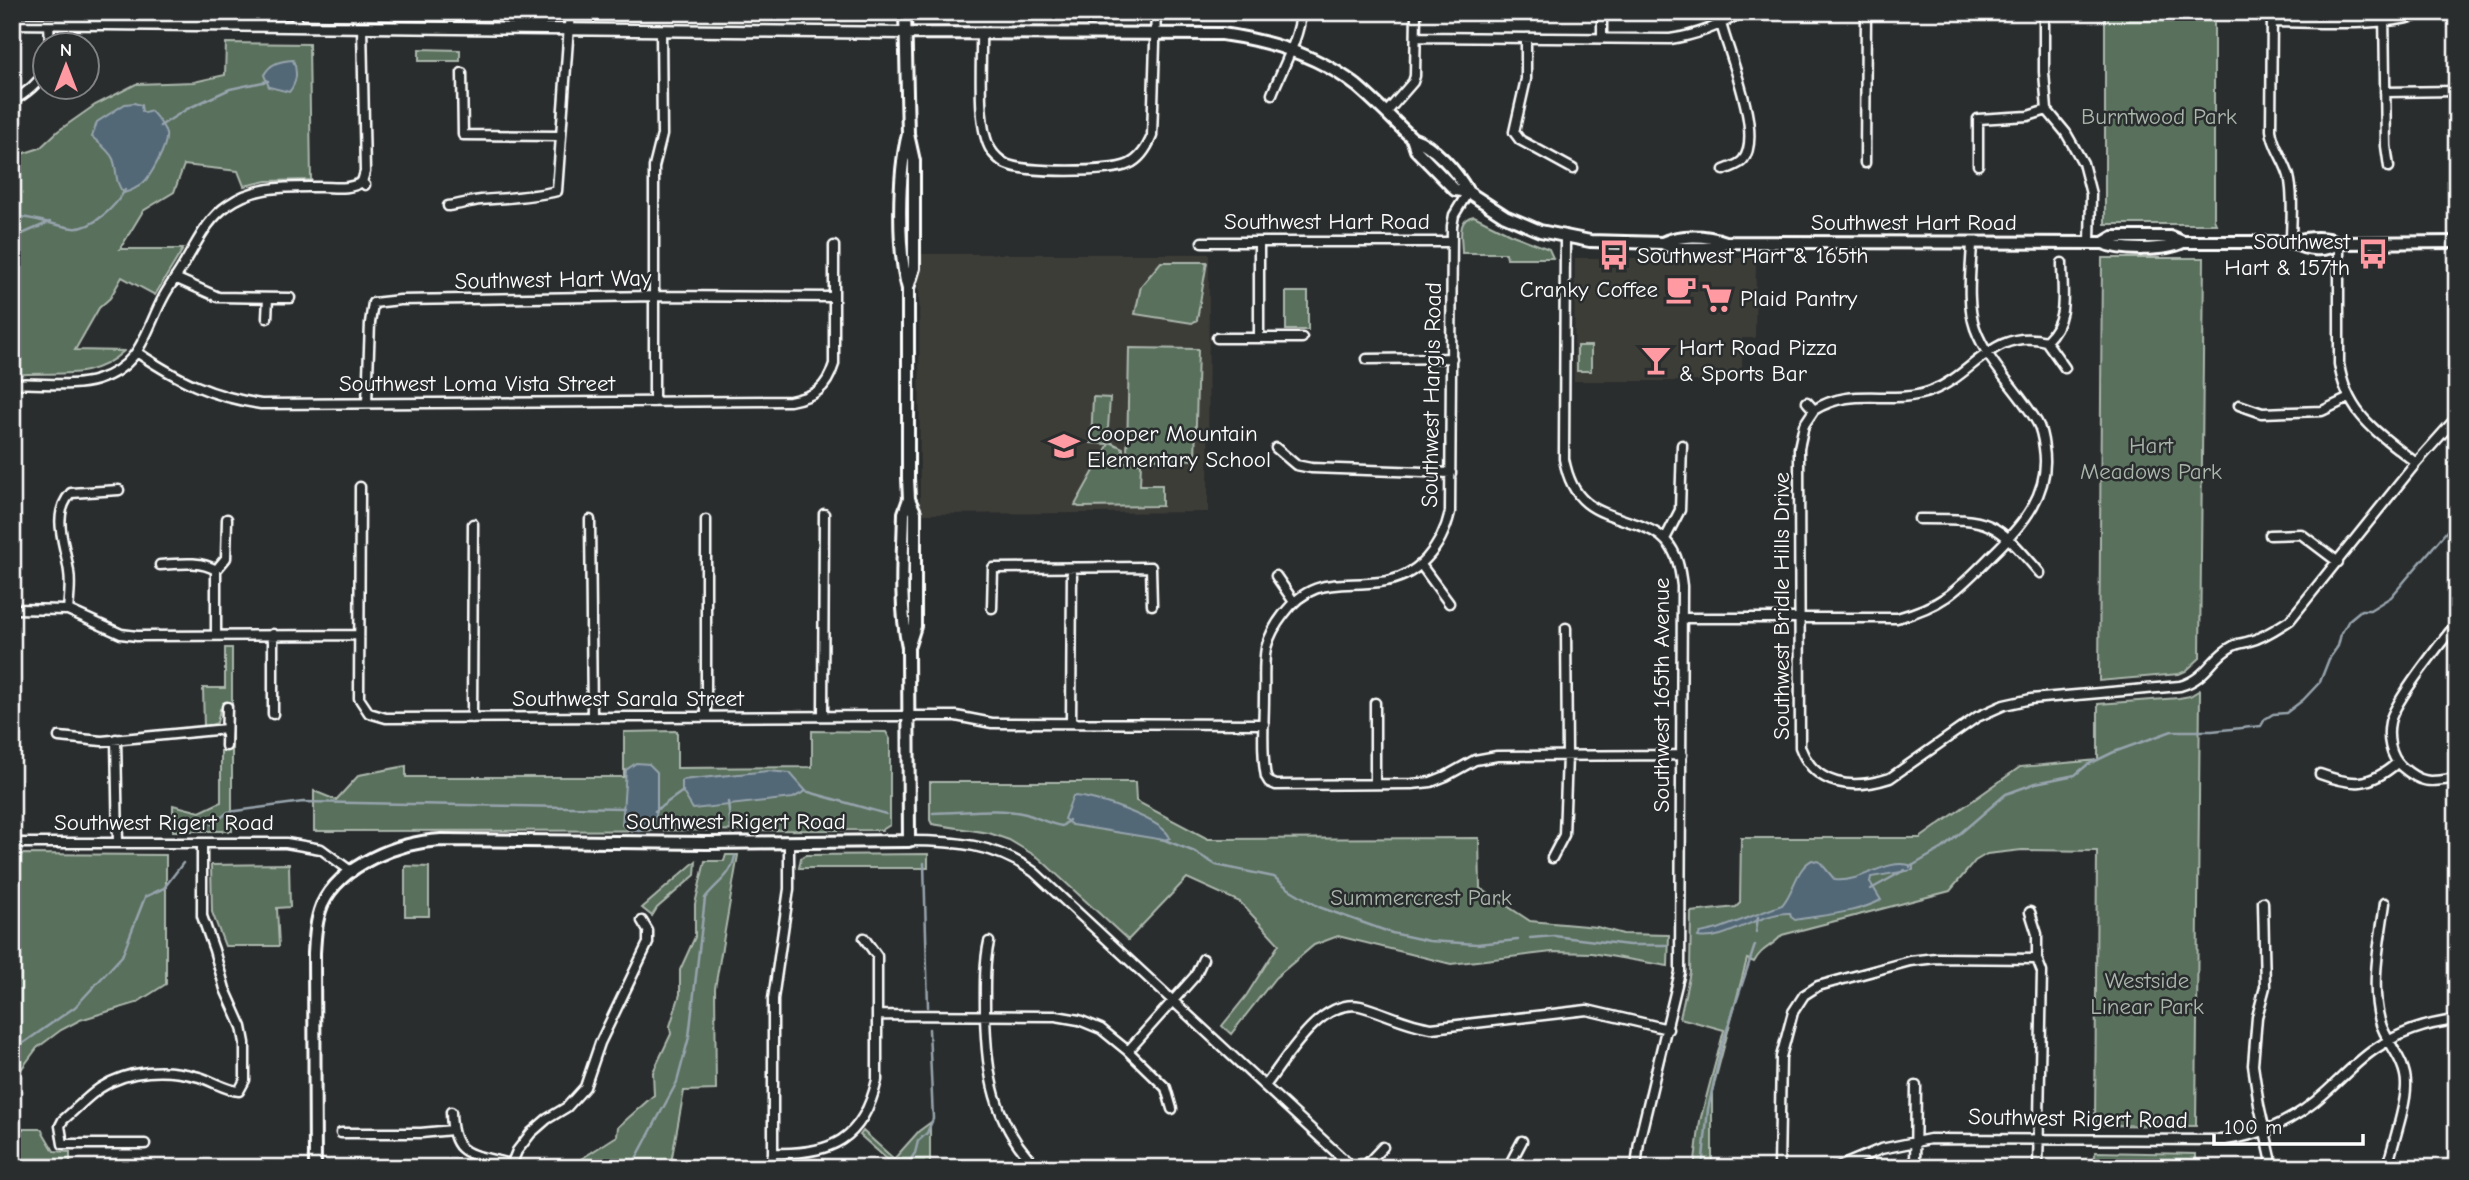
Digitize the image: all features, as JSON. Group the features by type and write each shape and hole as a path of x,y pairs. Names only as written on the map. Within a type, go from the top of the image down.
{"main road":[{"path":"905,12 908,134 902,159 901,188 902,268 908,289 909,499 904,513 903,603 908,647 909,841"},
{"name":"Southwest Hart Road","path":"906,33 1222,34 1290,49 1330,68 1354,84 1412,138 1424,142 1462,181 1468,192 1505,216 1565,238 1662,243 1673,248 1712,248 1726,242 2096,243 2113,248 2172,248 2183,242 2291,242 2311,239 2332,239 2339,243 2457,242"},
{"name":"Southwest Rigert Road","path":"352,872 388,851 422,841 909,841"},
{"path":"315,1168 315,936 323,904 332,889 352,872"}],"street":[{"path":"296,26 297,12"},
{"path":"448,206 464,205 477,200 534,197 557,191 570,12"},
{"path":"982,33 983,130 992,153 1007,164 1031,170 1115,170 1132,163 1146,150 1152,136 1156,12"},
{"path":"1272,94 1301,12"},
{"path":"1386,113 1413,82 1416,69 1416,12"},
{"path":"1602,12 1602,38"},
{"path":"1718,12 1743,93 1749,126 1745,156 1738,164 1724,170"},
{"path":"1416,37 1670,39 1695,35 1721,26 1742,12"},
{"path":"1865,163 1866,12"},
{"path":"2044,12 2044,72 2048,110 2066,133 2083,163 2091,194 2096,243"},
{"path":"2291,242 2290,181 2274,146 2271,130 2272,17 2416,17 2425,12"},
{"path":"2384,17 2389,167"},
{"path":"12,23 906,33"},
{"path":"49,23 49,32"},
{"path":"12,384 79,383 97,380 122,367 138,353 164,296 212,219 239,198 261,189 349,188 363,184 362,26"},
{"path":"654,402 654,167 662,135 661,30"},
{"path":"1526,38 1526,79 1514,132 1520,140 1573,169"},
{"path":"462,73 463,135 560,136"},
{"path":"12,101 32,87"},
{"path":"2385,92 2457,91"},
{"path":"1978,165 1978,119 2028,116 2048,110"},
{"name":"Southwest Hargis Road","path":"1468,192 1454,215 1451,242 1451,473 1448,522 1438,544 1421,565 1407,574 1386,581 1331,584 1305,594 1294,602 1281,618 1266,647 1264,768 1269,782 1276,785 1431,782 1475,761 1497,756 1682,755"},
{"path":"1565,238 1564,459 1568,478 1576,494 1588,506 1648,528 1665,539 1681,510 1682,445"},
{"name":"Southwest Hart Road","path":"1202,242 1451,242"},
{"path":"1259,243 1259,338"},
{"path":"1682,618 1897,618 1936,605 1956,591 2026,519 2038,499 2046,459 2038,424 1987,353 1975,327 1970,298 1972,243"},
{"path":"2339,243 2339,364 2342,379 2349,398 2364,421 2416,463"},
{"path":"834,246 834,297"},
{"path":"2046,341 2057,329 2062,318 2062,263"},
{"path":"175,278 218,297 290,298"},
{"name":"Southwest Hart Way","path":"368,403 373,303 400,300 655,296 834,297"},
{"name":"Southwest Loma Vista Street","path":"138,353 184,382 205,391 261,404 790,401 809,397 824,386 834,364 834,297"},
{"path":"267,318 268,298"},
{"path":"1217,338 1302,338"},
{"path":"1807,402 1814,410 1832,400 1849,396 1920,395 1942,387 2009,340 2037,338 2046,341 2065,368"},
{"path":"1367,359 1451,358"},
{"path":"2239,405 2262,413 2322,411 2349,398"},
{"name":"Southwest Bridle Hills Drive","path":"1814,410 1804,425 1799,448 1799,739 1805,762 1816,774 1831,782 1874,783 1890,778 1977,717 2004,705 2031,699 2180,686 2204,673 2220,655 2234,645 2262,636 2290,620 2416,463 2457,418"},
{"path":"1276,448 1296,465 1311,468 1451,473"},
{"path":"12,609 68,610 121,634 137,636 359,635 360,487"},
{"path":"68,610 69,573 61,537 62,510 71,493 119,490"},
{"path":"823,716 824,514"},
{"path":"216,635 216,570 226,558 228,519"},
{"path":"1919,519 1969,519 1992,525 2010,538 2040,573"},
{"path":"590,520 592,717"},
{"path":"706,520 706,716"},
{"path":"472,718 473,524"},
{"path":"2270,535 2301,534 2339,562"},
{"name":"Southwest 165th Avenue","path":"1636,1168 1639,1142 1681,972 1682,586 1674,552 1665,539"},
{"path":"160,565 199,564 216,570"},
{"path":"1421,565 1449,603"},
{"path":"992,608 993,568 1151,567 1152,605"},
{"path":"1071,723 1072,568"},
{"path":"1276,576 1294,602"},
{"path":"2457,623 2407,691 2390,720 2389,742 2397,763 2421,780 2435,783 2457,778"},
{"path":"1552,858 1564,835 1567,756 1566,628"},
{"path":"272,634 272,714"},
{"name":"Southwest Sarala Street","path":"359,635 359,698 369,713 386,718 956,716 992,723 1264,724"},
{"path":"1375,703 1375,784"},
{"path":"226,747 228,707"},
{"path":"60,737 93,741 226,729"},
{"path":"116,739 118,843"},
{"path":"2320,774 2345,783 2363,783 2385,773 2397,763"},
{"name":"Southwest Rigert Road","path":"909,841 970,844 1013,857 1034,872 1353,1168"},
{"name":"Southwest Rigert Road","path":"12,843 268,842 308,845 329,854 352,872"},
{"path":"770,1168 773,1153 773,999 789,889 789,842"},
{"path":"145,1144 63,1144 61,1126 63,1120 99,1089 134,1075 170,1071 209,1080 230,1090 239,1091 245,1080 242,1027 225,989 215,950 202,916 202,843"},
{"path":"2263,902 2265,987 2257,1017 2253,1065 2271,1168"},
{"path":"2385,903 2376,998 2380,1023 2402,1064 2407,1089 2387,1168"},
{"path":"2030,912 2037,934 2037,959 2042,972 2038,1168"},
{"path":"451,1112 452,1130 458,1145 467,1152 510,1166 524,1142 539,1125 567,1107 585,1087 600,1042 648,943 648,931 642,921"},
{"path":"773,1153 815,1152 826,1147 845,1136 864,1116 873,1099 877,1080 877,956 864,939"},
{"path":"989,942 985,964 988,1072 996,1101 1024,1153 1038,1168"},
{"path":"1779,1168 1779,1072 1793,1012 1804,995 1818,986 1910,961 1936,958 2037,959"},
{"path":"1128,1051 1195,976 1203,959"},
{"path":"1265,1086 1317,1020 1344,1006 1361,1006 1420,1027 1432,1028 1587,1010 1668,1029"},
{"path":"877,1015 1056,1016 1079,1020 1101,1029 1128,1051 1166,1088 1172,1109"},
{"name":"Southwest Rigert Road","path":"1836,1168 1881,1149 1955,1138 2225,1140 2266,1132 2308,1108 2348,1070 2389,1040 2419,1027 2457,1020"},
{"path":"1915,1168 1916,1086"},
{"path":"341,1133 421,1133 452,1130"},
{"path":"1512,1168 1512,1160 1522,1140"},
{"path":"1363,1168 1383,1147"}],"shaded area":[{"name":"Cooper Mountain Elementary School","path":"919,254 1209,254 1208,512 920,514"},
{"path":"1575,258 1756,258 1755,338 1742,338 1742,381 1574,381"}],"green space":[{"name":"Burntwood Park","path":"2105,12 2214,12 2216,224 2105,224"},
{"path":"226,43 309,44 311,180 267,181 244,186 238,171 184,165 174,192 143,211 120,249 183,249 155,295 122,277 110,298 99,308 75,350 124,351 98,368 85,371 14,375 12,157 40,148 58,131 95,105 136,84 194,82 225,75"},
{"path":"419,49 460,50 460,61 419,61"},
{"path":"1474,216 1549,249 1553,258 1507,258 1506,253 1462,253 1462,225"},
{"name":"Hart Meadows Park","path":"2102,258 2204,258 2200,658 2179,674 2099,681"},
{"path":"1161,262 1207,262 1197,320 1192,323 1135,314 1141,286"},
{"path":"1286,292 1308,292 1308,330 1286,330"},
{"path":"1577,346 1591,346 1591,371 1577,371"},
{"path":"1129,348 1198,349 1195,460 1127,458"},
{"path":"1093,397 1110,398 1107,444 1091,443"},
{"path":"1110,442 1123,448 1122,462 1141,463 1140,485 1162,485 1162,506 1075,505"},
{"path":"225,648 232,648 232,831 173,831 173,805 200,812 221,802 221,751 230,750 230,710 220,709 217,723 204,727 203,688 225,688"},
{"name":"Westside Linear Park","path":"2200,690 2196,1126 2095,1125 2097,851 2022,850 1987,854 1975,861 1950,891 1782,935 1760,953 1754,962 1747,959 1712,1092 1712,1168 1694,1168 1700,1121 1724,1030 1680,1018 1690,972 1691,912 1736,907 1740,903 1741,838 1920,838 2020,767 2098,760 2098,704 2179,698"},
{"path":"677,731 677,768 812,767 812,731 886,732 890,739 890,825 882,830 314,831 314,791 336,800 359,775 406,766 406,777 624,777 624,732"},
{"name":"Summercrest Park","path":"930,782 1135,782 1136,801 1208,839 1479,838 1480,888 1530,921 1597,927 1623,934 1669,935 1668,966 1592,953 1552,952 1451,964 1338,936 1314,945 1275,978 1231,1034 1222,1026 1246,996 1279,944 1240,902 1187,878 1128,940 1039,858 1009,840 989,833 932,824"},
{"path":"16,854 166,855 166,984 136,1003 80,1020 61,1030 37,1048 17,1075 18,1129 41,1129 54,1151 70,1152 70,1168 12,1168 12,858 16,858"},
{"path":"928,854 928,868 799,868 801,858 806,855"},
{"path":"726,855 738,855 715,988 716,1090 684,1091 670,1168 567,1168 617,1136 618,1127 654,1095 653,1072 671,1034 670,1026 680,994 680,970 695,937 695,904 705,861 724,861"},
{"path":"696,861 695,875 657,908 652,916 642,908"},
{"path":"289,864 290,907 277,908 279,946 225,946 212,912 211,865"},
{"path":"405,866 429,867 429,916 405,916"},
{"path":"930,1123 930,1168 886,1168 890,1162 860,1135 863,1131 894,1159 919,1131"},
{"path":"2095,1152 2196,1154 2196,1168 2094,1168"}],"water":[{"path":"293,60 296,77 289,92 269,87 264,75 269,68 280,62"},
{"path":"125,104 141,105 145,113 151,111 164,128 166,139 158,160 143,183 124,193 111,156 92,137 97,122"},
{"path":"636,763 649,764 657,772 657,811 652,828 641,831 622,825 626,770"},
{"path":"768,771 790,773 806,791 793,798 693,809 682,791 682,780"},
{"path":"1073,796 1111,805 1142,817 1165,831 1170,838 1164,840 1072,825 1064,819"},
{"path":"1812,860 1820,862 1835,880 1855,878 1893,865 1913,866 1913,870 1871,877 1870,882 1881,900 1861,908 1795,920 1790,913 1778,914 1720,935 1698,937 1700,933 1782,905 1802,869"}],"waterway":[{"path":"160,126 187,109 230,89 268,81"},
{"path":"12,216 80,228 103,216 125,190"},
{"path":"12,246 22,234 50,222"},
{"path":"1910,867 1943,848 2006,794 2036,783 2075,775 2087,765 2114,752 2172,731 2212,731 2261,726 2265,719 2273,714 2286,713 2320,682 2349,620 2361,610 2370,610 2391,597 2457,519"},
{"path":"655,811 683,791"},
{"path":"805,791 886,814"},
{"path":"212,825 228,812 303,802 624,808"},
{"path":"728,802 731,830"},
{"path":"933,813 1015,812 1062,826 1069,820"},
{"path":"1162,839 1195,852 1216,865 1274,877 1319,907 1392,933 1429,941 1477,944 1518,940"},
{"path":"631,1168 677,1082 689,1037 705,898 727,874 735,856"},
{"path":"12,1051 75,1007 122,956 145,897 164,888 183,863"},
{"path":"924,863 928,1007"},
{"path":"1871,889 1905,870"},
{"path":"1756,932 1758,917"},
{"path":"1530,938 1554,936 1629,945 1667,945"},
{"path":"1702,1168 1708,1109 1722,1045 1755,945"},
{"path":"905,1168 915,1153 918,1141 927,1133 933,1119 929,1029"}],"place":[{"name":"Southwest Hart & 157th","path":"2373,254"},
{"name":"Southwest Hart & 165th","path":"1614,255"},
{"name":"Cranky Coffee","path":"1681,289"},
{"name":"Plaid Pantry","path":"1717,298"},
{"name":"Hart Road Pizza & Sports Bar","path":"1656,360"},
{"name":"Cooper Mountain Elementary School","path":"1064,446"}]}
